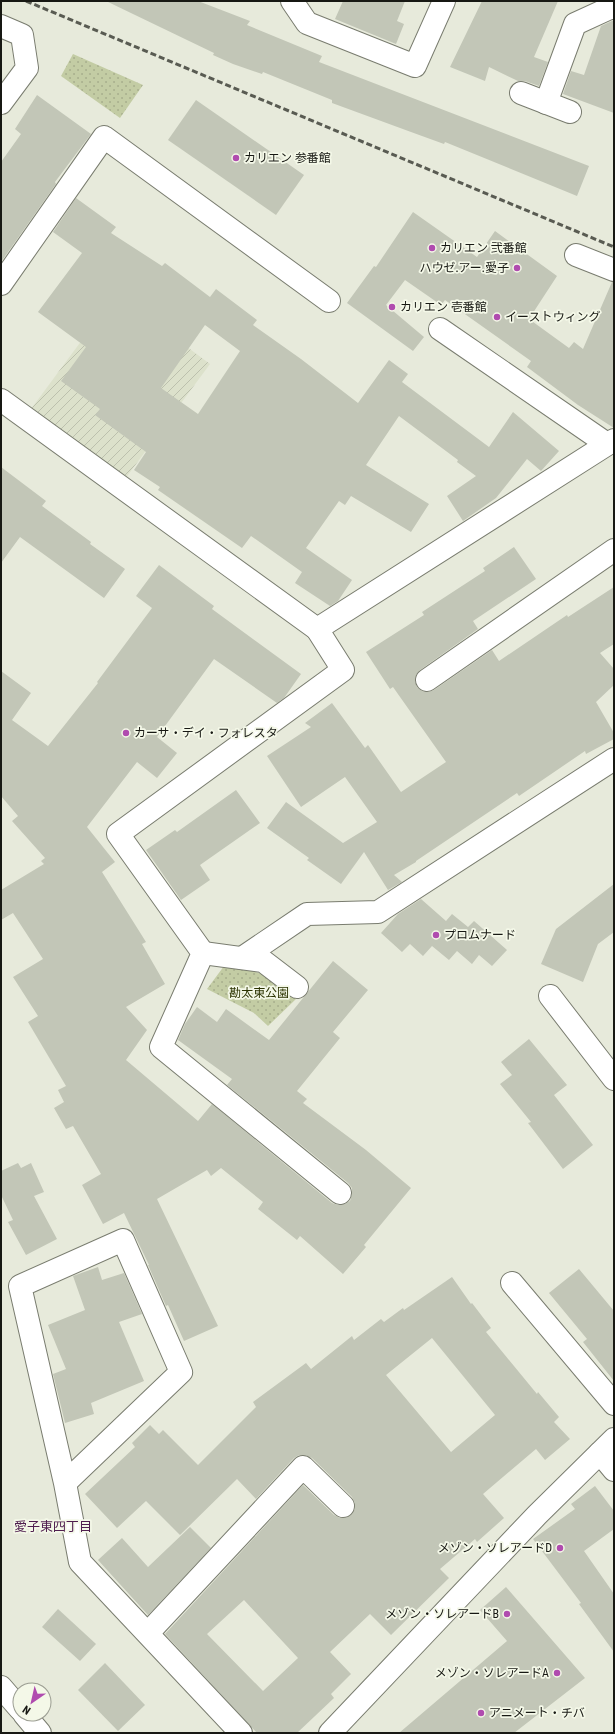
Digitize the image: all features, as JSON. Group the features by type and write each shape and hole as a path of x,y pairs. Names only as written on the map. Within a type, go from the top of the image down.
{"street":[{"path":"292,1 307,23 415,66 444,1"},
{"path":"546,103 575,24 612,7 614,8"},
{"path":"1,26 22,35 27,68 1,103"},
{"path":"521,93 570,112"},
{"path":"1,284 104,137 329,301"},
{"path":"576,255 614,270"},
{"path":"317,629 610,442 440,329"},
{"path":"1,400 317,629 343,670 118,834 203,953 263,961 297,987"},
{"path":"427,680 614,550"},
{"path":"242,958 307,914 378,912 614,759"},
{"path":"203,953 161,1047 340,1193"},
{"path":"550,996 614,1079"},
{"path":"65,1483 181,1372 123,1240 20,1286 65,1483 80,1562 148,1632 241,1733"},
{"path":"512,1283 614,1404"},
{"path":"330,1733 537,1515 607,1446 614,1470"},
{"path":"148,1632 303,1467 343,1506"},
{"path":"1,1687 12,1700"},
{"path":"31,1722 40,1733"}],"shaded area":[{"path":"116,294 210,364 125,479 31,409"}],"green space":[{"path":"73,54 143,85 120,118 61,76"},
{"name":"勘太東公園","path":"227,962 267,976 296,999 268,1026 254,1013 207,989"}],"building":[{"path":"106,1 198,1 250,21 247,25 322,56 319,62 589,166 577,196 445,142 444,144 332,103 332,100 263,72 262,74 233,64 213,55 214,53"},
{"path":"343,1 405,1 397,21 404,24 396,44 335,19"},
{"path":"482,1 558,1 534,57 548,62 539,86 525,81 518,81 489,67 485,81 450,67"},
{"path":"614,20 614,113 563,94 571,71 584,75 601,26"},
{"path":"37,95 91,134 55,182 56,184 1,262 1,162 21,134 15,129"},
{"name":"カリエン 参番館","path":"196,100 304,175 276,215 168,140"},
{"path":"76,198 116,227 111,233 162,266 165,263 210,297 216,289 257,320 253,325 301,359 358,403 389,360 408,374 402,382 489,447 513,412 559,451 541,471 527,459 496,498 463,521 447,496 476,476 457,462 458,460 399,416 366,465 429,504 411,532 351,496 345,505 339,501 306,548 352,580 338,601 330,606 295,583 302,572 251,536 242,548 158,490 160,487 134,470 146,452 95,415 100,409 61,381 86,347 38,312 82,253 53,232","holes":["205,325 240,351 198,414 161,388"]},
{"path":"413,212 477,257 495,231 557,276 529,319 569,348 574,342 583,349 612,282 614,282 614,428 578,405 527,367 531,361 445,300 441,305 405,280 386,305 424,337 413,351 347,303 374,266 376,267"},
{"path":"1,467 46,501 42,506 91,542 90,544 125,569 104,598 20,537 1,563"},
{"path":"514,547 536,579 473,621 478,629 420,670 416,675 415,681 417,687 422,691 428,692 434,690 492,650 499,661 567,615 568,617 614,587 614,644 600,653 614,669 614,685 596,702 614,733 614,739 586,754 585,751 519,796 517,793 416,862 394,875 402,882 388,890 364,852 341,884 307,860 309,858 267,828 286,802 343,843 377,822 345,777 301,807 267,756 311,727 305,723 332,703 365,748 368,745 401,792 446,762 393,687 390,689 366,652 424,615 422,612 485,571 483,568"},
{"path":"159,565 214,606 212,609 301,674 284,698 277,703 214,659 157,737 177,753 157,778 137,762 87,827 115,862 102,872 146,942 142,944 165,984 126,1007 147,1030 126,1060 198,1121 212,1104 332,1203 338,1205 345,1204 350,1201 352,1195 352,1188 348,1183 227,1085 232,1079 178,1040 185,1024 197,1007 217,1022 226,1009 269,1040 333,961 368,990 333,1032 340,1038 297,1091 307,1099 303,1103 366,1150 411,1188 364,1245 366,1247 343,1274 300,1236 297,1240 258,1209 263,1202 221,1168 211,1176 207,1170 157,1199 218,1326 184,1341 168,1305 166,1306 149,1265 124,1213 103,1224 82,1185 101,1174 73,1126 66,1129 54,1108 64,1102 58,1090 66,1086 28,1022 38,1016 13,977 43,959 13,913 1,920 1,890 44,864 41,861 45,858 12,821 18,816 1,796 1,671 31,693 12,720 48,746 98,683 97,682 152,608 136,596"},
{"path":"236,790 260,823 200,865 210,880 181,900 146,850 175,830 177,832"},
{"path":"614,884 614,932 598,944 583,982 541,964 556,929"},
{"name":"プロムナード","path":"421,899 446,921 452,914 468,927 474,921 507,950 492,966 479,955 472,964 457,951 449,960 432,946 423,956 410,944 402,952 381,933 398,914"},
{"path":"529,1039 567,1085 554,1095 593,1145 563,1169 528,1123 531,1122 500,1084 512,1075 501,1062"},
{"path":"18,1163 21,1168 31,1163 44,1192 34,1196 57,1239 26,1255 8,1222 13,1220 1,1195 1,1171"},
{"path":"98,1267 102,1280 124,1273 142,1314 119,1322 144,1381 91,1403 94,1414 65,1423 53,1374 66,1369 48,1325 85,1310 73,1276"},
{"path":"579,1269 614,1311 614,1381 583,1342 587,1339 549,1293"},
{"path":"452,1277 471,1304 472,1303 491,1328 486,1332 537,1394 538,1392 559,1417 554,1422 570,1439 545,1460 536,1449 483,1494 504,1518 477,1542 475,1539 440,1569 449,1578 391,1635 370,1614 330,1652 351,1674 331,1694 334,1698 297,1733 257,1733 165,1634 303,1485 334,1515 340,1518 347,1518 355,1509 355,1503 352,1497 312,1458 306,1455 299,1455 294,1458 256,1499 237,1479 180,1535 146,1501 117,1528 85,1494 135,1447 132,1443 150,1425 159,1434 163,1430 198,1465 256,1407 253,1402 306,1363 311,1369 352,1336 354,1340 381,1319 384,1322 403,1308 404,1310","holes":["432,1338 495,1415 451,1452 386,1375","244,1600 298,1658 263,1691 207,1634"]},
{"path":"595,1486 614,1511 614,1529 584,1551 614,1594 614,1652 579,1604 581,1603 533,1539 575,1509 571,1504"},
{"path":"190,1527 211,1548 148,1615 98,1560 122,1538 148,1567"},
{"path":"506,1587 585,1678 514,1733 399,1733 507,1641 480,1610"},
{"path":"58,1609 96,1644 80,1661 42,1627"},
{"path":"105,1663 145,1705 118,1731 78,1690"}],"railway":[{"path":"26,1 614,247"}],"place":[{"name":"カリエン 参番館","path":"236,158"},
{"name":"カリエン 弐番館","path":"432,248"},
{"name":"ハウゼ.アー.愛子","path":"517,268"},
{"name":"カリエン 壱番館","path":"392,307"},
{"name":"イーストウィング","path":"497,317"},
{"name":"カーサ・デイ・フォレスタ","path":"126,733"},
{"name":"プロムナード","path":"436,935"},
{"name":"メゾン・ソレアードD","path":"560,1548"},
{"name":"メゾン・ソレアードB","path":"507,1614"},
{"name":"メゾン・ソレアードA","path":"557,1673"},
{"name":"アニメート・チバ","path":"481,1713"}],"district":[{"name":"愛子東四丁目","path":"53,1526"}]}
